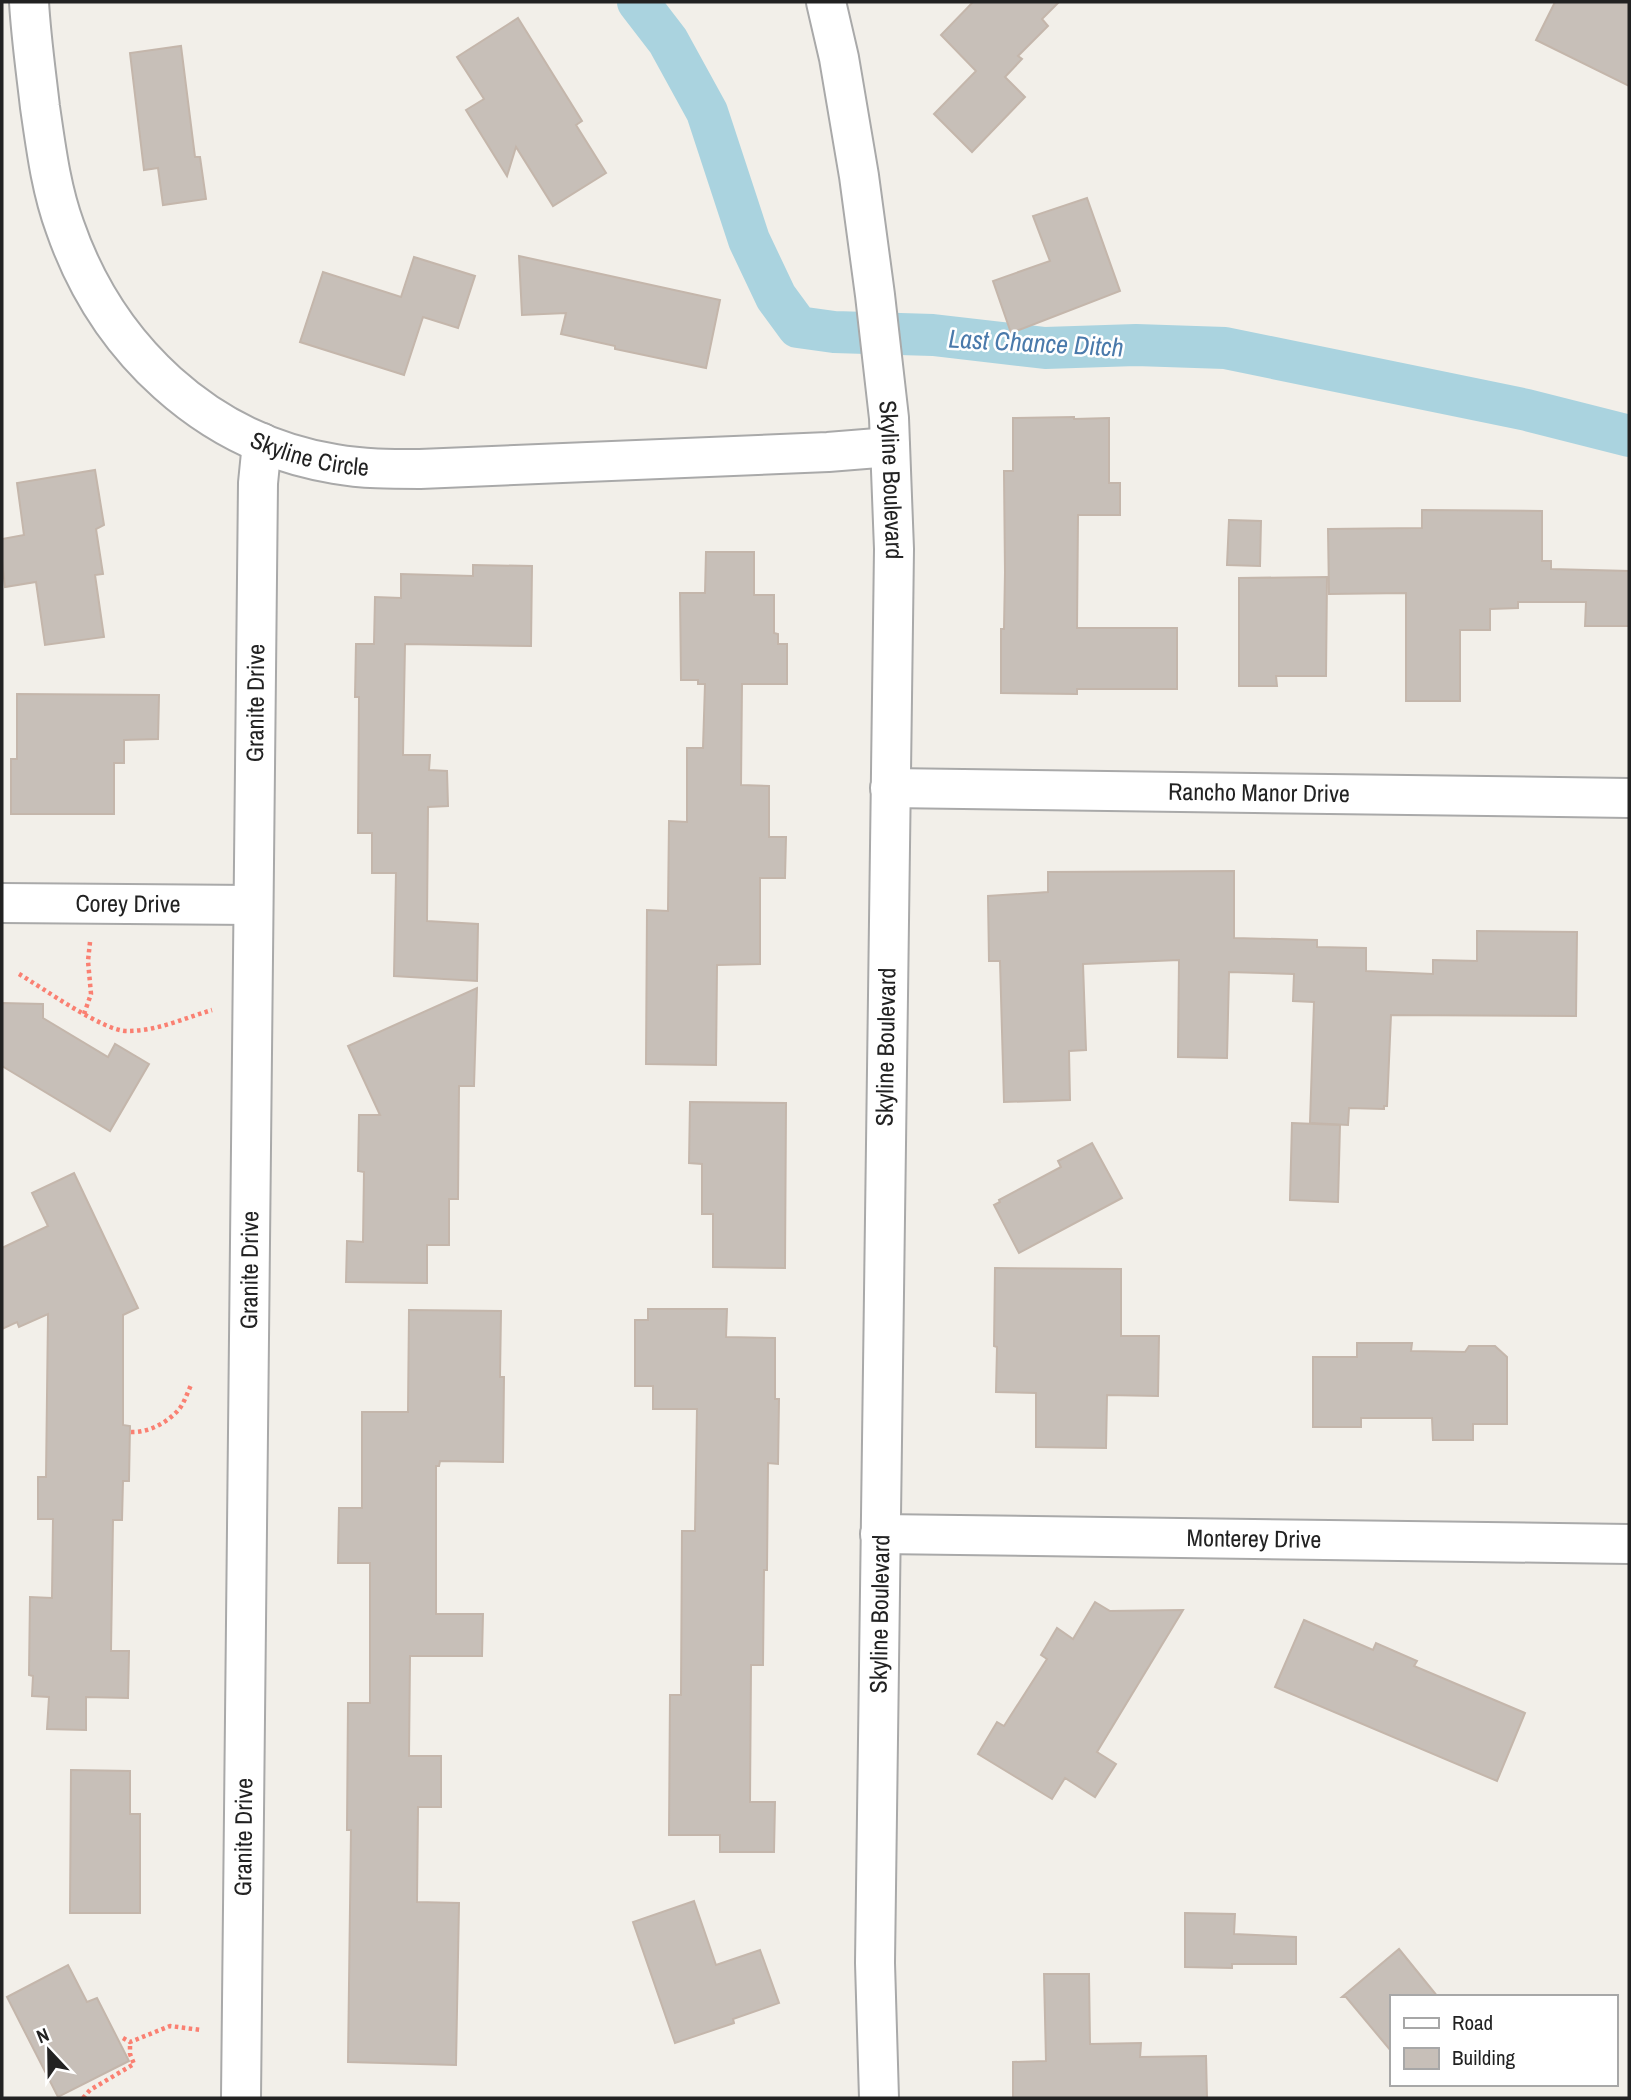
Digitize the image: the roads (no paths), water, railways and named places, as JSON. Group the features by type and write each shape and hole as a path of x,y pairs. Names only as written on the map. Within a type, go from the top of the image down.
{"street":[{"name":"Skyline Circle","path":"29,2 51,179 64,226 101,307 125,341 185,398 215,419 261,443 334,464 376,469 815,453 890,447"},
{"name":"Skyline Boulevard","path":"826,2 839,58 859,176 877,308 889,418 894,549 875,1963 879,2098"},
{"name":"Granite Drive","path":"241,2098 258,483 261,443"},
{"name":"Rancho Manor Drive","path":"890,788 1629,798"},
{"name":"Corey Drive","path":"2,903 253,905"},
{"name":"Monterey Drive","path":"880,1534 1629,1544"}],"waterway":[{"name":"Last Chance Ditch","path":"638,2 668,41 707,112 749,240 776,297 798,327 834,332 933,335 1045,348 1136,345 1225,348 1527,410 1629,436"}]}
